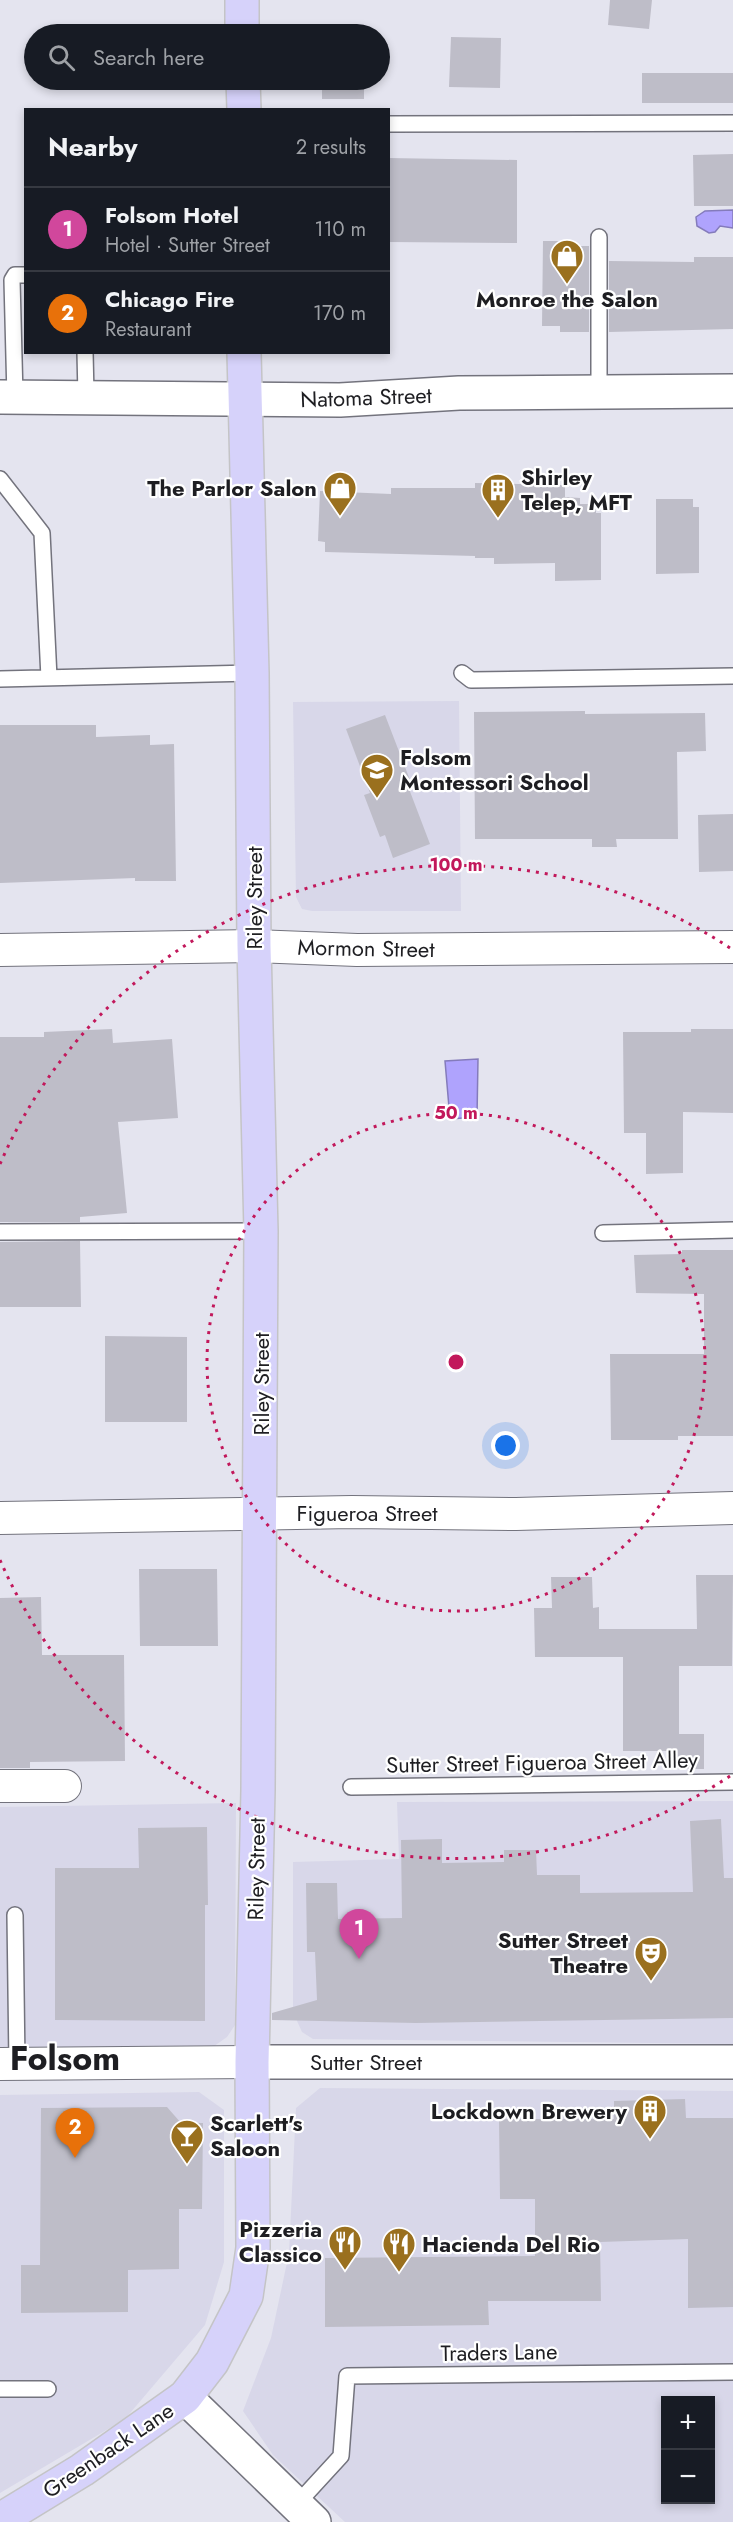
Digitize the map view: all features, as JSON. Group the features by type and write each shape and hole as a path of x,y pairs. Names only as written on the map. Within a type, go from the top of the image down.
{"main road":[{"path":"242,0 242,24"},
{"path":"243,90 244,108"},
{"name":"Riley Street","path":"185,2397 212,2362 246,2296 253,2248 252,2062 258,1790 261,1231 254,946 252,673 244,354"},
{"name":"Greenback Lane","path":"0,2520 82,2470 185,2397"}],"street":[{"name":"Natoma Street","path":"7,397 340,400 448,394 733,391"},
{"name":"Mormon Street","path":"0,950 254,946 357,950 733,947"},
{"name":"Figueroa Street","path":"0,1518 352,1512 516,1514 733,1508"},
{"path":"0,1786 65,1786"},
{"name":"Sutter Street","path":"9,2064 733,2062"},
{"path":"185,2397 305,2513"}],"lane":[{"path":"390,124 733,123"},
{"path":"599,237 599,392"},
{"path":"7,397 12,280 15,275 24,274"},
{"path":"85,354 86,396"},
{"path":"0,479 42,533 49,678"},
{"path":"0,679 252,673"},
{"path":"462,674 471,680 733,676"},
{"path":"603,1233 733,1230"},
{"path":"0,1232 261,1231"},
{"name":"Sutter Street Figueroa Street Alley","path":"351,1787 733,1782"},
{"path":"9,2064 15,1915"},
{"name":"Traders Lane","path":"305,2513 341,2456 347,2376 733,2372"},
{"path":"0,2389 48,2390"}],"shaded area":[{"path":"733,210 733,228 720,226 715,232 709,233 697,226 696,217 705,211"},
{"name":"Folsom Montessori School","path":"459,701 461,911 312,911 302,909 296,897 293,702"},
{"path":"478,1059 477,1117 450,1119 445,1061"},
{"path":"733,1801 733,2044 313,2039 302,2032 293,2012 293,1862 399,1859 397,1802"},
{"path":"236,1803 235,2025 227,2037 210,2049 0,2049 0,1807"},
{"path":"320,2088 733,2091 733,2522 345,2522 273,2455 243,2411 271,2338 289,2253 296,2108"},
{"path":"199,2092 224,2110 224,2262 205,2325 125,2419 0,2493 0,2095"}],"building":[{"path":"610,0 652,0 649,29 608,25"},
{"path":"451,37 501,38 500,88 449,87"},
{"path":"642,73 733,73 733,103 642,103"},
{"path":"322,90 364,90 364,99 322,99"},
{"path":"733,154 733,206 694,206 693,155"},
{"path":"390,158 517,160 517,243 390,242"},
{"name":"Monroe the Salon","path":"543,241 574,241 574,246 589,246 589,332 560,332 560,326 542,326"},
{"path":"694,257 733,257 733,329 609,332 609,261 694,262"},
{"path":"475,483 565,485 565,497 580,498 580,504 596,504 596,513 601,513 601,580 555,581 555,563 494,564 494,558 475,558 475,556 325,552 325,542 318,541 320,491 391,494 391,488 475,488"},
{"path":"656,499 693,499 693,507 699,507 699,573 656,574"},
{"path":"585,711 585,714 705,713 706,751 677,752 678,839 616,839 617,847 592,847 592,839 475,839 474,712"},
{"path":"385,715 410,780 406,781 430,844 393,858 385,835 380,837 364,795 370,793 346,729"},
{"path":"0,725 96,725 96,737 150,735 150,745 174,744 176,881 135,881 135,878 0,883"},
{"path":"733,814 733,871 699,872 698,815"},
{"path":"112,1029 113,1043 172,1039 178,1118 118,1122 127,1213 80,1217 80,1222 0,1222 0,1037 44,1037 44,1032"},
{"path":"691,1029 733,1029 733,1113 683,1112 683,1173 646,1174 646,1133 624,1133 623,1032 691,1032"},
{"path":"80,1241 81,1307 0,1307 0,1242"},
{"path":"682,1250 733,1250 733,1436 678,1436 678,1440 611,1440 610,1354 704,1354 704,1294 636,1293 634,1255 682,1254"},
{"path":"105,1336 187,1337 187,1422 105,1422"},
{"path":"139,1569 217,1569 218,1646 140,1646"},
{"path":"696,1575 733,1575 732,1666 679,1666 679,1734 704,1734 704,1769 676,1769 676,1751 623,1751 623,1657 535,1657 534,1608 552,1608 551,1577 592,1577 593,1608 599,1607 599,1629 697,1629"},
{"path":"41,1597 42,1655 124,1655 125,1761 30,1762 30,1768 0,1768 0,1598"},
{"path":"721,1819 724,1878 733,1878 733,2018 416,2023 272,2020 272,2013 317,2000 315,1952 307,1952 306,1883 337,1883 338,1919 402,1918 401,1840 442,1839 442,1863 504,1862 504,1850 536,1850 537,1875 580,1875 580,1893 693,1892 690,1821"},
{"path":"207,1827 208,1905 205,1905 205,2021 55,2020 55,1868 139,1868 138,1828"},
{"path":"685,2099 686,2118 733,2118 733,2307 688,2308 688,2239 600,2242 601,2301 488,2301 489,2325 325,2327 325,2258 535,2256 535,2199 500,2199 499,2119 614,2119 614,2101"},
{"path":"167,2107 181,2123 203,2123 202,2209 179,2209 179,2269 128,2270 128,2312 21,2313 21,2265 40,2265 41,2108"}],"place":[{"name":"Monroe the Salon","path":"567,285"},
{"name":"The Parlor Salon","path":"340,517"},
{"name":"Shirley Telep, MFT","path":"498,519"},
{"name":"Folsom Montessori School","path":"377,799"},
{"name":"Folsom Hotel","path":"359,1959"},
{"name":"Sutter Street Theatre","path":"651,1982"},
{"name":"Lockdown Brewery","path":"650,2140"},
{"name":"Chicago Fire","path":"75,2158"},
{"name":"Scarlett's Saloon","path":"187,2165"},
{"name":"Pizzeria Classico","path":"345,2271"},
{"name":"Hacienda Del Rio","path":"399,2273"}],"district":[{"name":"Folsom","path":"65,2058"}]}
